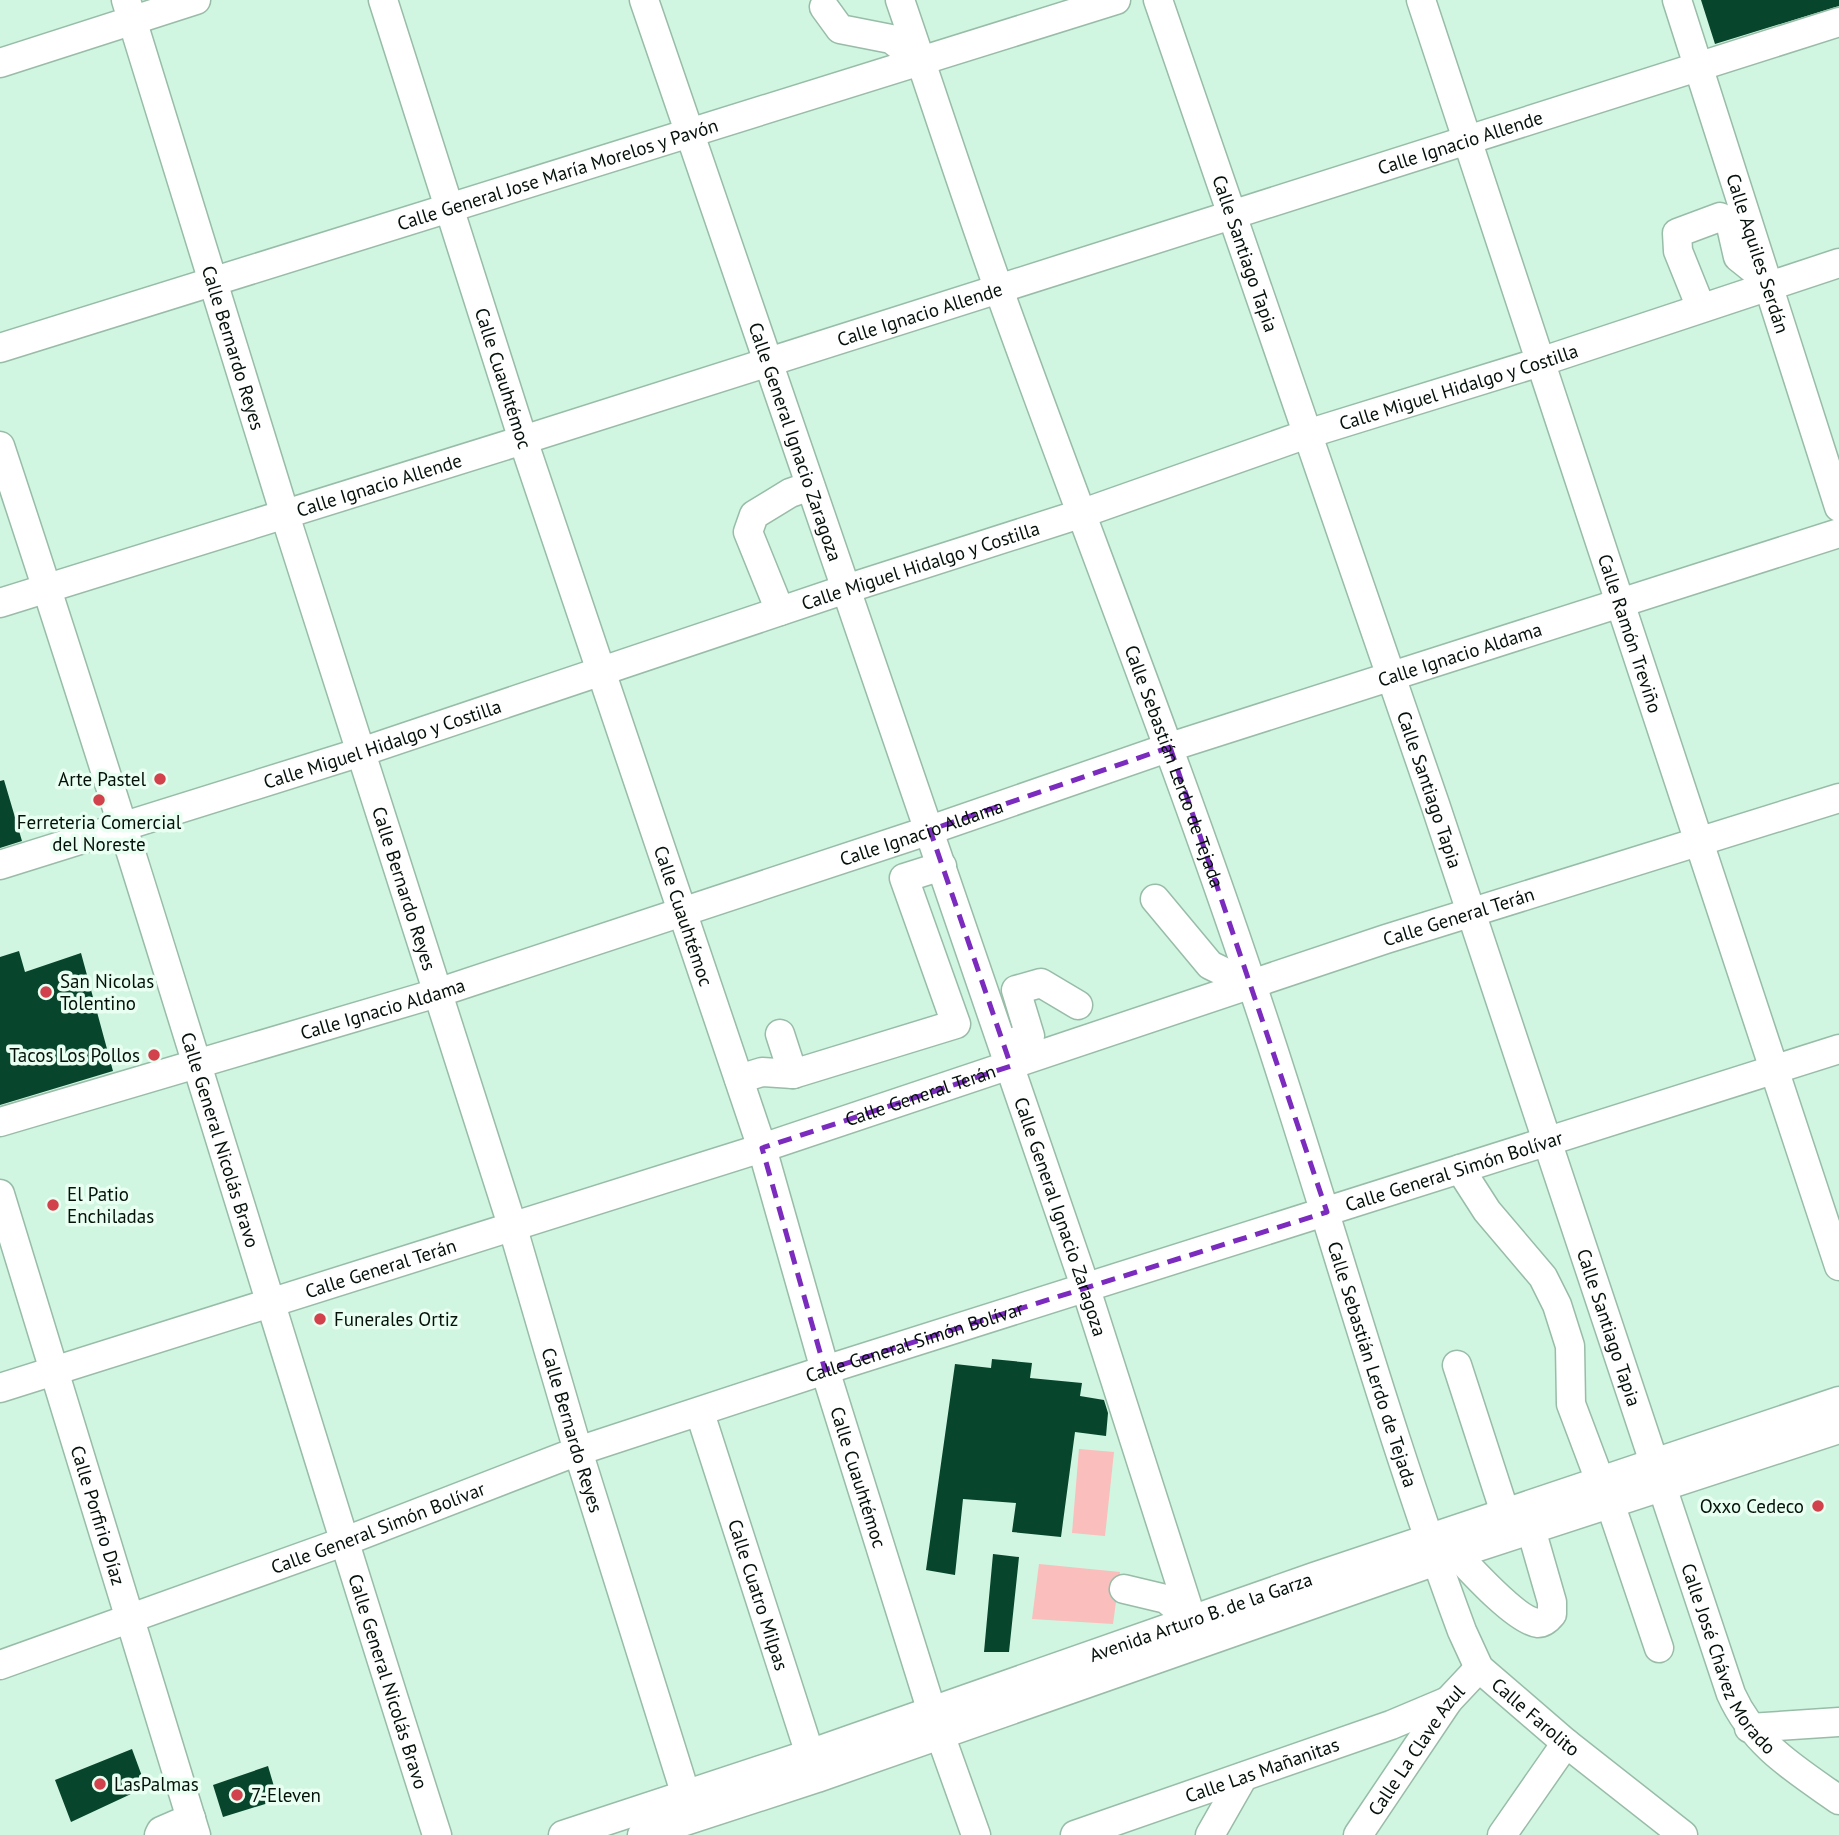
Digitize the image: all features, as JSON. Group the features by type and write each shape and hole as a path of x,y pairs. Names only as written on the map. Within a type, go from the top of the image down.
{"street":[{"path":"0,63 130,10 196,0"},
{"name":"Calle Cuauhtémoc","path":"383,0 523,440 762,1149 825,1370 935,1723 976,1835"},
{"name":"Calle General Ignacio Zaragoza","path":"644,0 1086,1289 1195,1631"},
{"name":"Calle Sebastián Lerdo de Tejada","path":"900,0 999,287 1170,747 1253,986 1327,1212 1364,1345 1441,1551"},
{"name":"Calle General Jose María Morelos y Pavón","path":"0,348 214,279 1116,0"},
{"name":"Calle Santiago Tapia","path":"1158,0 1391,675 1657,1475"},
{"name":"Calle Ramón Treviño","path":"1421,0 1839,1266"},
{"name":"Calle Aquiles Serdán","path":"1677,0 1839,507"},
{"path":"824,7 840,29 891,39 920,61"},
{"name":"Calle Bernardo Reyes","path":"130,10 285,515 512,1225 578,1451 690,1807"},
{"name":"Calle Ignacio Allende","path":"0,603 768,363 1231,213 1839,22"},
{"path":"1701,309 1678,251 1677,233 1720,217 1730,222 1738,257 1758,272 1768,286"},
{"name":"Calle Miguel Hidalgo y Costilla","path":"0,865 361,752 846,589 1083,513 1307,434 1540,362 1839,264"},
{"name":"Calle General Nicolás Bravo","path":"0,446 125,828 269,1304 437,1835"},
{"path":"780,611 748,532 754,515 789,493 810,486"},
{"name":"Calle Ignacio Aldama","path":"0,1122 437,993 930,830 1170,747 1839,533"},
{"name":"Calle General Terán","path":"0,1388 512,1225 762,1149 1007,1056 1253,986 1471,912 1699,844 1839,798"},
{"path":"739,1079 762,1072 793,1074 956,1024 904,878 942,866"},
{"path":"1155,900 1210,965 1253,986"},
{"path":"1007,1056 1030,1036 1016,990 1041,983 1078,1005"},
{"path":"780,1034 793,1074"},
{"name":"Calle General Simón Bolívar","path":"0,1665 343,1542 578,1451 1546,1140 1839,1049"},
{"path":"1460,1169 1486,1211 1543,1277 1557,1305 1570,1346 1571,1404 1605,1492 1659,1648"},
{"name":"Calle Porfirio Díaz","path":"0,1195 194,1827"},
{"path":"1457,1365 1505,1513"},
{"name":"Avenida Arturo B. de la Garza","path":"1657,1475 1839,1401"},
{"name":"Calle Cuatro Milpas","path":"700,1413 813,1766"},
{"name":"Avenida Arturo B. de la Garza","path":"1441,1551 1505,1513 1605,1492 1657,1475 1839,1429"},
{"name":"Calle José Chávez Morado","path":"1657,1475 1731,1694 1749,1728 1785,1762 1839,1800"},
{"name":"Avenida Arturo B. de la Garza","path":"563,1835 690,1807 1195,1631 1441,1551 1531,1529 1605,1492"},
{"path":"1441,1551 1520,1613 1535,1622 1544,1622 1552,1614 1552,1602 1531,1529"},
{"name":"Calle Farolito","path":"1441,1551 1479,1668 1566,1743 1654,1826 1683,1835"},
{"path":"1124,1589 1166,1599 1195,1631"},
{"name":"Calle La Clave Azul","path":"1358,1835 1448,1701 1479,1668"},
{"name":"Calle Las Mañanitas","path":"1075,1835 1391,1725 1448,1701"},
{"path":"1749,1728 1839,1722"},
{"path":"1502,1835 1566,1743"},
{"path":"1210,1835 1243,1777"},
{"name":"Avenida Arturo B. de la Garza","path":"642,1835 690,1807"},
{"path":"159,1835 161,1831 194,1827"}],"highlighted area":[{"path":"1170,747 1327,1212 825,1370 762,1148 1011,1066 930,830"}],"shaded area":[{"path":"1079,1449 1114,1452 1105,1536 1072,1533"},
{"path":"1039,1564 1120,1572 1113,1624 1032,1619"}],"building":[{"path":"1701,0 1839,0 1839,6 1715,44"},
{"path":"4,780 22,841 0,848 0,781"},
{"path":"19,951 25,972 81,953 113,1071 0,1105 0,957"},
{"path":"992,1359 1032,1363 1030,1378 1082,1383 1080,1396 1104,1400 1108,1413 1106,1436 1075,1432 1061,1537 1012,1532 1016,1503 963,1499 955,1575 926,1570 955,1364 991,1368"},
{"path":"993,1554 1019,1557 1009,1652 984,1652"},
{"name":"LasPalmas","path":"132,1749 146,1787 71,1822 55,1780"},
{"path":"268,1766 278,1800 223,1817 213,1785"}],"place":[{"name":"Arte Pastel","path":"160,779"},
{"name":"Ferreteria Comercial del Noreste","path":"99,800"},
{"name":"San Nicolas Tolentino","path":"46,992"},
{"name":"Tacos Los Pollos","path":"154,1055"},
{"name":"El Patio Enchiladas","path":"53,1205"},
{"name":"Funerales Ortiz","path":"320,1319"},
{"name":"Oxxo Cedeco","path":"1818,1506"},
{"name":"LasPalmas","path":"100,1784"},
{"name":"7-Eleven","path":"237,1795"}]}
